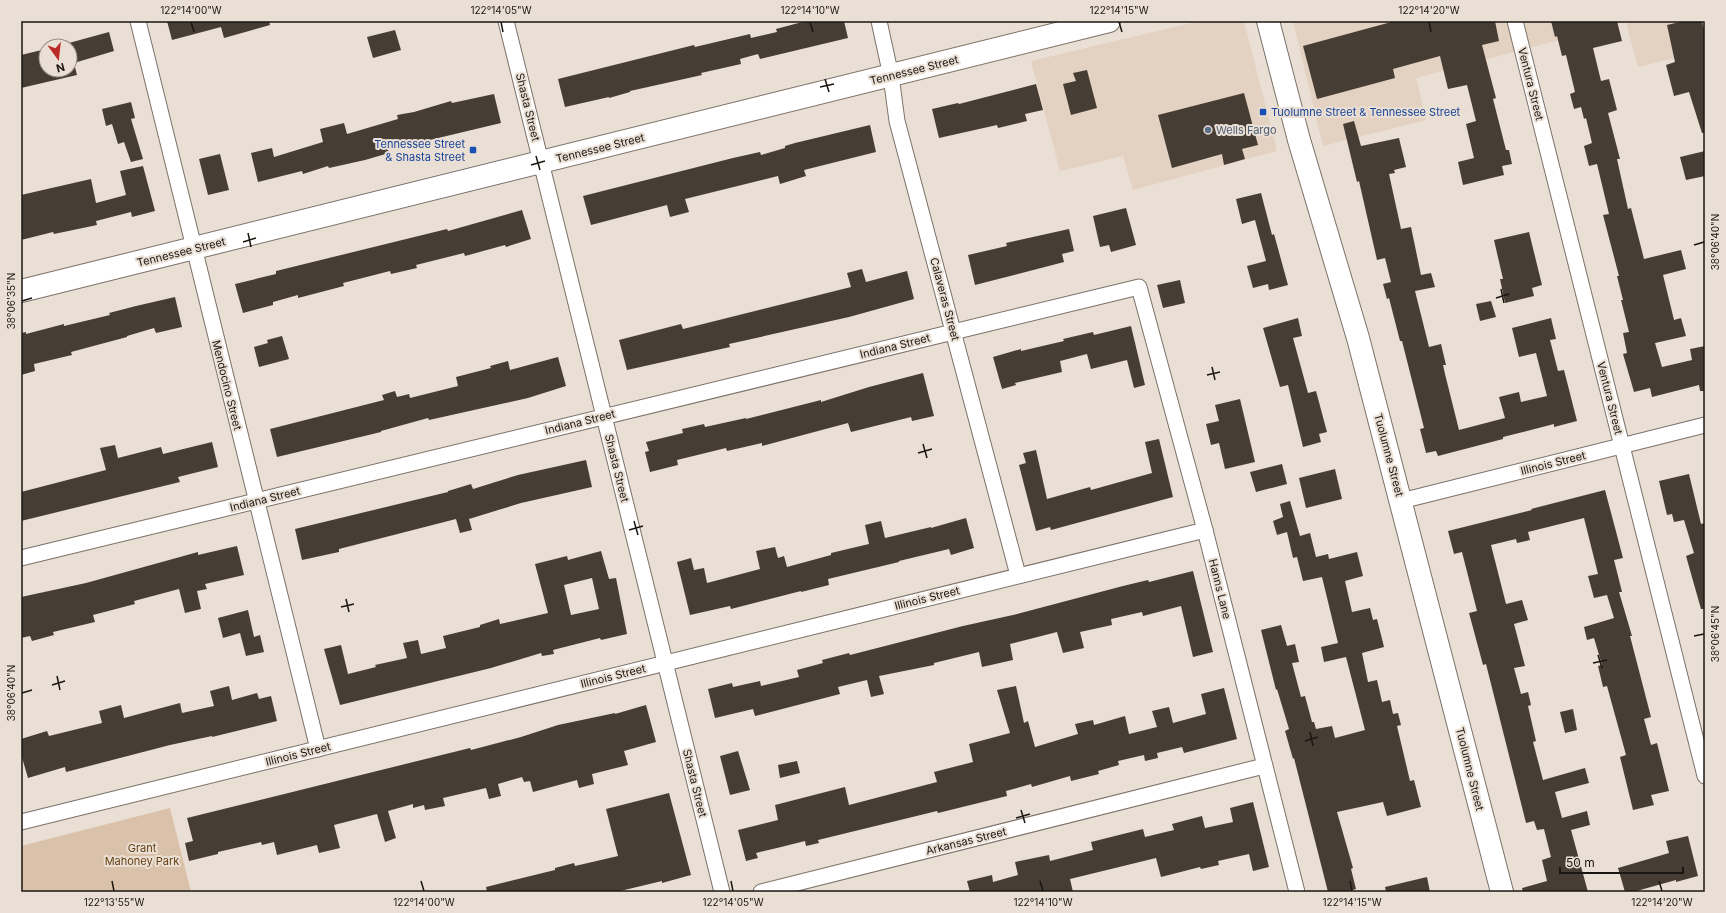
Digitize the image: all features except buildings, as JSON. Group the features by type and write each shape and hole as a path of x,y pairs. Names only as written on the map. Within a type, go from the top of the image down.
{"main road":[{"name":"Tennessee Street","path":"21,291 542,163 1109,21"},
{"name":"Tuolumne Street","path":"1268,21 1299,140 1358,338 1502,892"}],"street":[{"name":"Mendocino Street","path":"138,21 318,749"},
{"name":"Shasta Street","path":"506,21 722,892"},
{"name":"Calaveras Street","path":"879,21 891,76 897,122 1018,576"},
{"name":"Ventura Street","path":"1515,21 1705,776"},
{"name":"Indiana Street","path":"21,558 1139,287"},
{"name":"Hanns Lane","path":"1139,287 1205,530 1297,892"},
{"name":"Illinois Street","path":"1401,501 1705,425"},
{"name":"Illinois Street","path":"21,822 1205,530"},
{"name":"Arkansas Street","path":"761,892 1264,766"}],"shaded area":[{"path":"1200,21 1244,21 1277,151 1133,190 1123,156 1060,171 1031,61"},
{"path":"1293,21 1705,21 1705,51 1638,67 1626,22 1416,78 1426,120 1323,146"}],"green space":[{"name":"Grant Mahoney Park","path":"170,808 191,892 21,892 21,846"}],"place":[{"name":"Tuolumne Street & Tennessee Street","path":"1263,112"},
{"name":"Wells Fargo","path":"1208,130"},
{"name":"Tennessee Street & Shasta Street","path":"473,150"}]}
